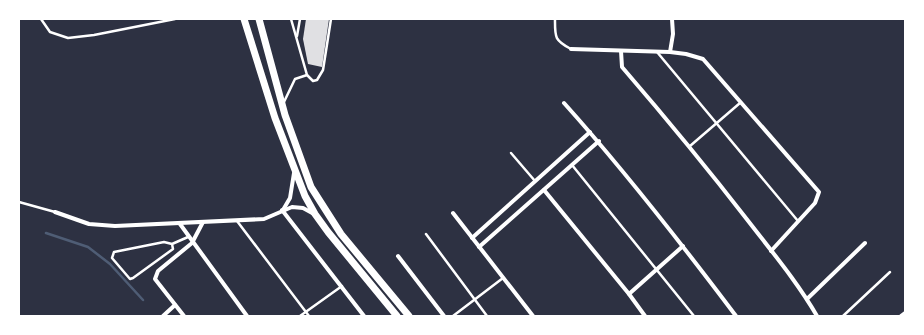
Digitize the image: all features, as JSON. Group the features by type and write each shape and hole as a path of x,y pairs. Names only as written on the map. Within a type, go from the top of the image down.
{"main road":[{"path":"244,19 275,118 295,172 315,214 396,316"},
{"path":"259,19 282,106 311,187 323,209 341,234 409,316"}],"street":[{"path":"670,52 673,34 672,19"},
{"path":"571,49 670,52 686,54 703,59 819,192 815,204 771,251"},
{"path":"621,51 622,67 690,146 807,299 817,316"},
{"path":"564,103 599,141 683,246 736,316"},
{"path":"472,238 590,132"},
{"path":"480,247 599,141"},
{"path":"282,210 290,198 295,172"},
{"path":"544,190 629,294 645,316"},
{"path":"55,212 89,224 115,226 264,219 292,207 303,208 315,214"},
{"path":"282,210 364,316"},
{"path":"453,213 533,316"},
{"path":"184,316 155,279 158,271 192,243 202,222"},
{"path":"180,224 192,243 247,316"},
{"path":"807,299 865,242"},
{"path":"629,294 683,246"},
{"path":"398,256 444,316"},
{"path":"163,316 175,305"},
{"path":"901,316 905,312"}],"lane":[{"path":"41,19 50,32 68,38 94,35 175,19"},
{"path":"291,19 307,75 310,80 317,80 323,70 331,19"},
{"path":"297,37 300,19"},
{"path":"555,19 555,36 559,42 571,49"},
{"path":"656,51 799,222"},
{"path":"282,106 295,79 307,75"},
{"path":"690,146 740,103"},
{"path":"510,153 535,181"},
{"path":"571,165 694,316"},
{"path":"19,202 55,212"},
{"path":"237,221 308,316"},
{"path":"426,234 487,316"},
{"path":"172,244 173,249 130,279 112,258 114,252 164,242 172,244 188,237"},
{"path":"843,316 890,272"},
{"path":"452,316 503,278"},
{"path":"300,316 342,286"}],"building":[{"path":"306,19 329,19 322,67 308,64 303,39"}],"waterway":[{"path":"46,233 88,247 110,264 143,300"}]}
